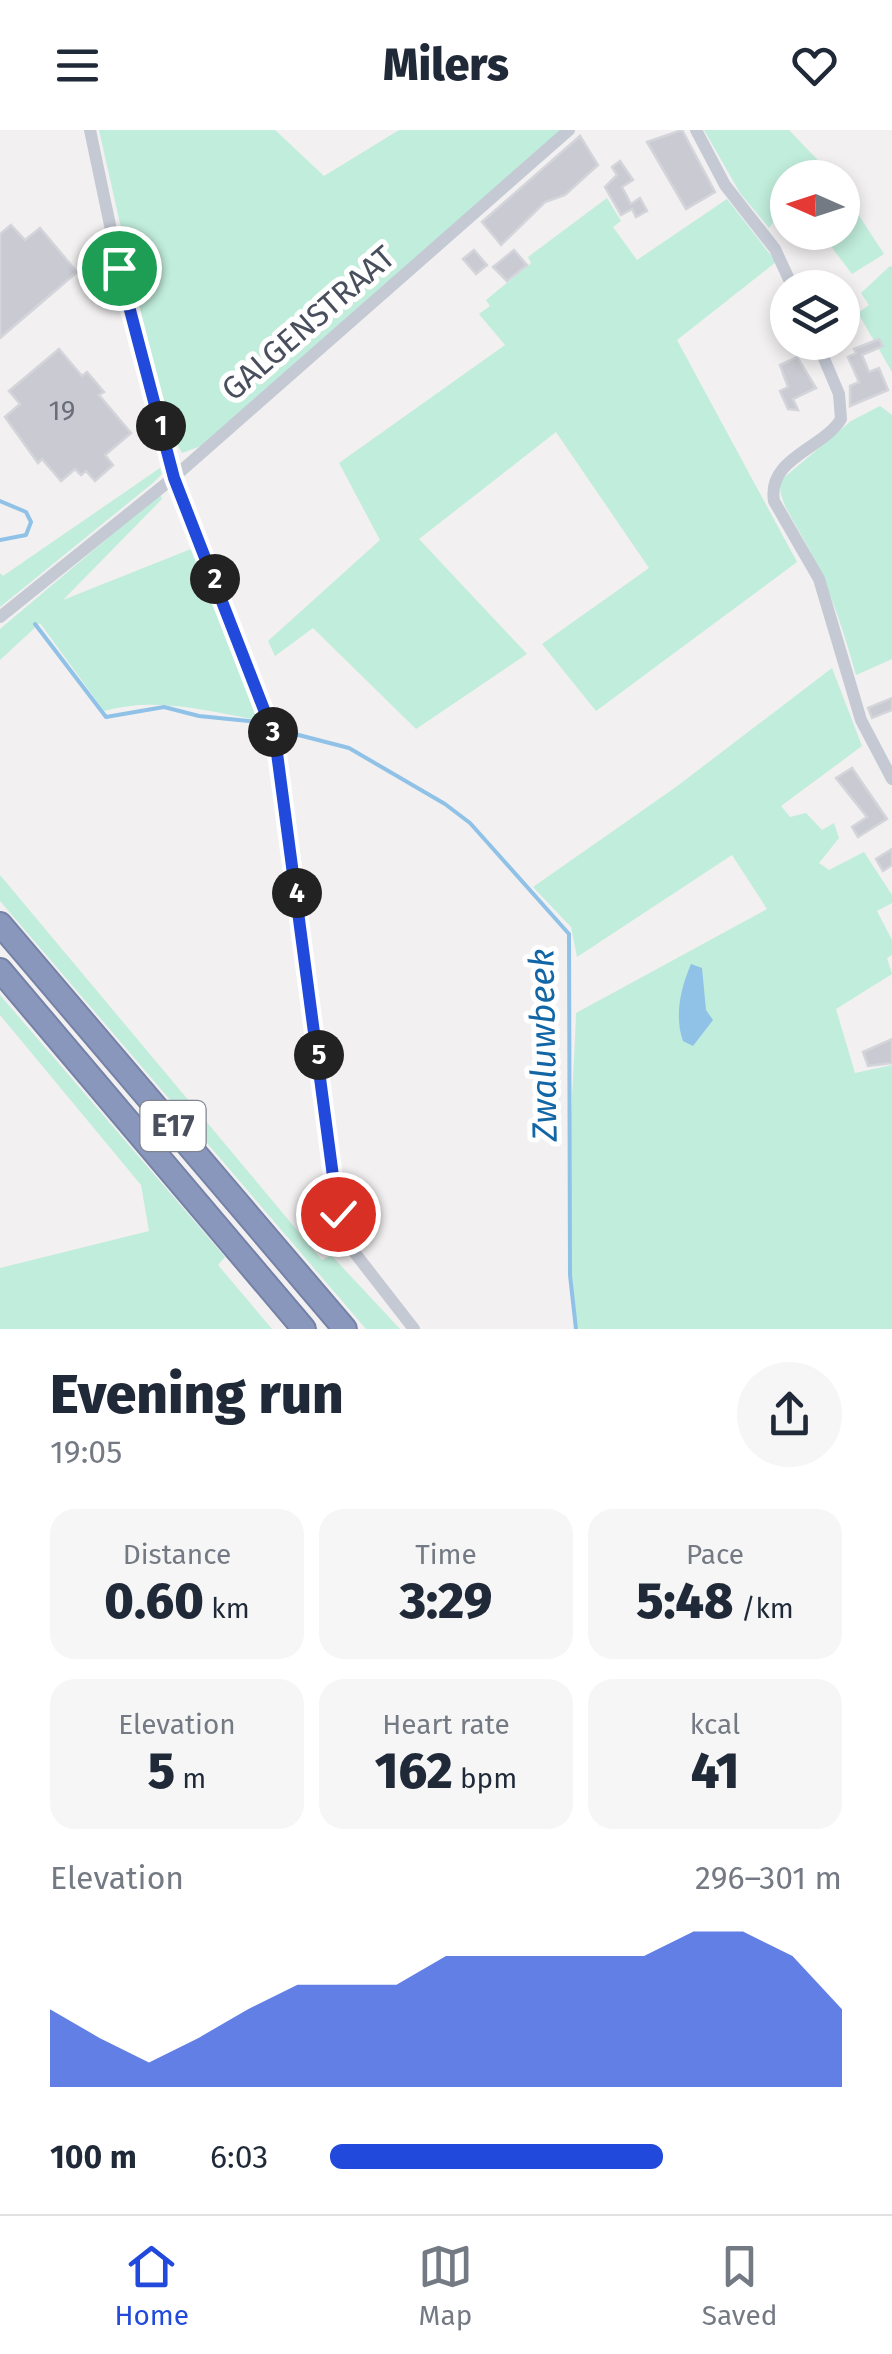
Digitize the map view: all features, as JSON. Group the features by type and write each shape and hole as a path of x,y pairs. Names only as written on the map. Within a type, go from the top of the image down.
{"highway":[{"name":"E17","path":"0,924 344,1329"},
{"name":"E17","path":"0,970 304,1329"}],"street":[{"path":"90,130 119,268 174,478 275,738 344,1239 414,1329"},
{"name":"GALGENSTRAAT","path":"0,617 174,478 569,130"},
{"path":"696,130 725,185 775,249 785,270"},
{"path":"826,360 840,394 841,419 782,468 772,491 819,579 861,720 892,780"}],"green space":[{"path":"99,130 275,130 324,176 399,130 562,130 201,446 182,453 165,423"},
{"path":"704,130 789,130 818,160 770,160 769,228 740,193"},
{"path":"607,198 621,221 613,227 637,260 727,199 776,262 677,340 797,562 596,711 542,644 649,568 556,432 419,539 527,654 416,729 313,628 275,656 268,641 380,540 339,463 505,345 479,314 490,306 486,300 531,263 528,257"},
{"path":"860,217 884,254 858,270 849,270 834,250 860,250"},
{"path":"892,267 892,372 860,316 860,312 869,305 861,293"},
{"path":"880,406 892,415 892,659 856,675 831,598 785,505 780,481 851,421"},
{"path":"160,468 162,474 154,482 0,607 0,573 3,576"},
{"path":"160,494 162,499 63,600 191,549 258,720 162,705 104,711 40,623 0,660 0,629"},
{"path":"832,668 862,746 781,806 790,817 806,813 822,830 834,823 839,838 819,863 829,870 864,852 892,895 892,903 877,911 892,940 892,955 887,958 892,974 836,1009 855,1073 892,1065 892,1329 579,1329 569,1273 568,1228 576,1013 767,909 732,855 577,957 571,927 533,887 676,787"},
{"path":"0,875 322,1260 331,1255 400,1329 366,1329 0,901"},
{"path":"0,995 225,1257 218,1265 272,1329 0,1329 0,1268 149,1231 141,1185 0,1015"}],"water":[{"path":"691,964 702,968 706,1010 713,1020 693,1046 683,1041 679,1022 682,992"}],"building":[{"path":"682,130 715,192 686,209 647,142"},
{"path":"580,136 598,165 565,195 545,202 501,245 482,222"},
{"path":"620,161 633,180 622,187 631,204 640,198 647,211 636,217 632,209 621,215 605,187 617,175 612,167"},
{"path":"11,225 25,240 40,228 77,272 0,338 0,234"},
{"path":"474,250 487,265 476,274 463,259"},
{"path":"514,250 527,265 507,281 493,267"},
{"path":"879,339 883,346 862,355 869,372 879,368 888,390 850,406 850,386 859,382 849,360 860,360 860,347"},
{"path":"59,349 82,376 87,372 104,392 99,395 131,433 105,455 113,465 95,481 86,471 81,475 75,469 61,481 42,459 38,463 5,417 20,404 9,391"},
{"path":"799,360 816,388 793,399 798,410 788,409 780,391 788,387 780,365"},
{"path":"892,698 892,710 872,718 868,708"},
{"path":"852,768 887,819 858,837 852,827 867,817 836,778"},
{"path":"892,849 892,865 883,871 876,859"},
{"path":"892,1039 892,1063 868,1066 863,1052"}],"waterway":[{"name":"Zwaluwbeek","path":"0,501 26,512 31,522 26,535 0,540"},
{"name":"Zwaluwbeek","path":"35,624 106,717 164,707 199,716 259,722"},
{"name":"Zwaluwbeek","path":"287,732 349,748 445,804 470,823 569,934 570,1275 576,1329"}],"route":[{"path":"119,268 174,478 275,738 308,964 338,1214"}]}
